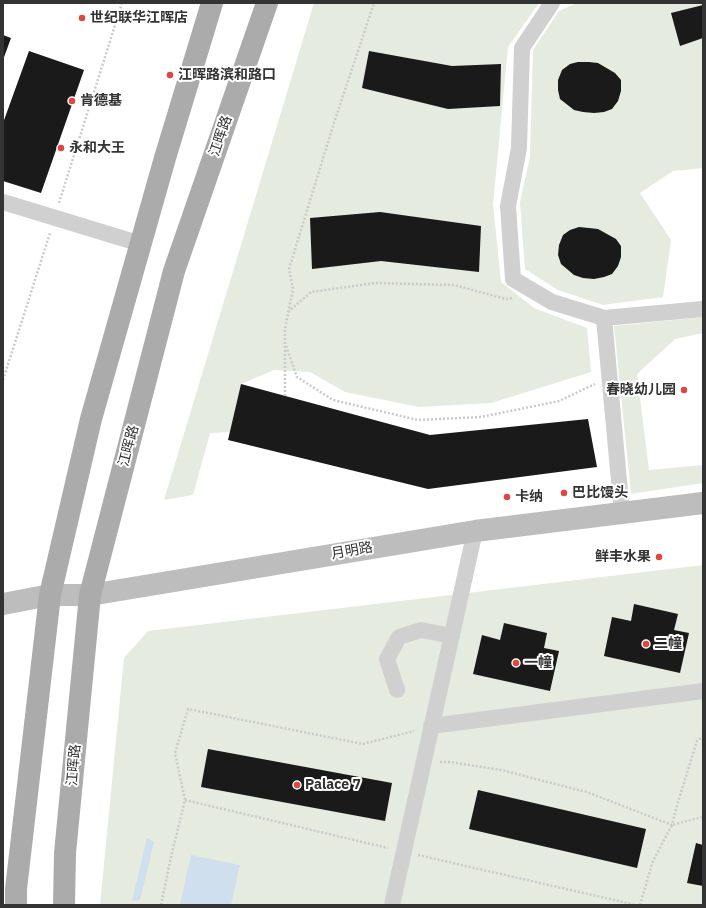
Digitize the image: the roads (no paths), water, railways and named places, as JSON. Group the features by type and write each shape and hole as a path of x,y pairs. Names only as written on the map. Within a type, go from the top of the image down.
{"main road":[{"path":"16,905 16,889 50,596 91,419 163,165 212,3"},
{"name":"江晖路","path":"64,905 65,853 90,595 174,271 267,3"}],"street":[{"path":"552,3 522,48 519,148 508,206 513,279 552,302 604,318 703,309"},
{"path":"3,202 141,244"},
{"path":"604,318 622,513"},
{"name":"月明路","path":"3,604 50,596 90,595 475,530 703,503"},
{"path":"392,905 475,530"},
{"path":"397,690 387,659 399,637 421,630 452,636"},
{"path":"432,726 703,691"}],"water":[{"path":"147,838 154,842 140,900 132,901"},
{"path":"191,855 240,865 231,905 180,905"}],"place":[{"name":"世纪联华江晖店","path":"82,18"},
{"name":"江晖路滨和路口","path":"170,75"},
{"name":"肯德基","path":"72,101"},
{"name":"永和大王","path":"61,148"},
{"name":"春晓幼儿园","path":"684,390"},
{"name":"巴比馒头","path":"564,493"},
{"name":"卡纳","path":"507,497"},
{"name":"鲜丰水果","path":"659,557"},
{"name":"二幢","path":"646,644"},
{"name":"一幢","path":"516,663"},
{"name":"Palace 7","path":"297,785"}]}
